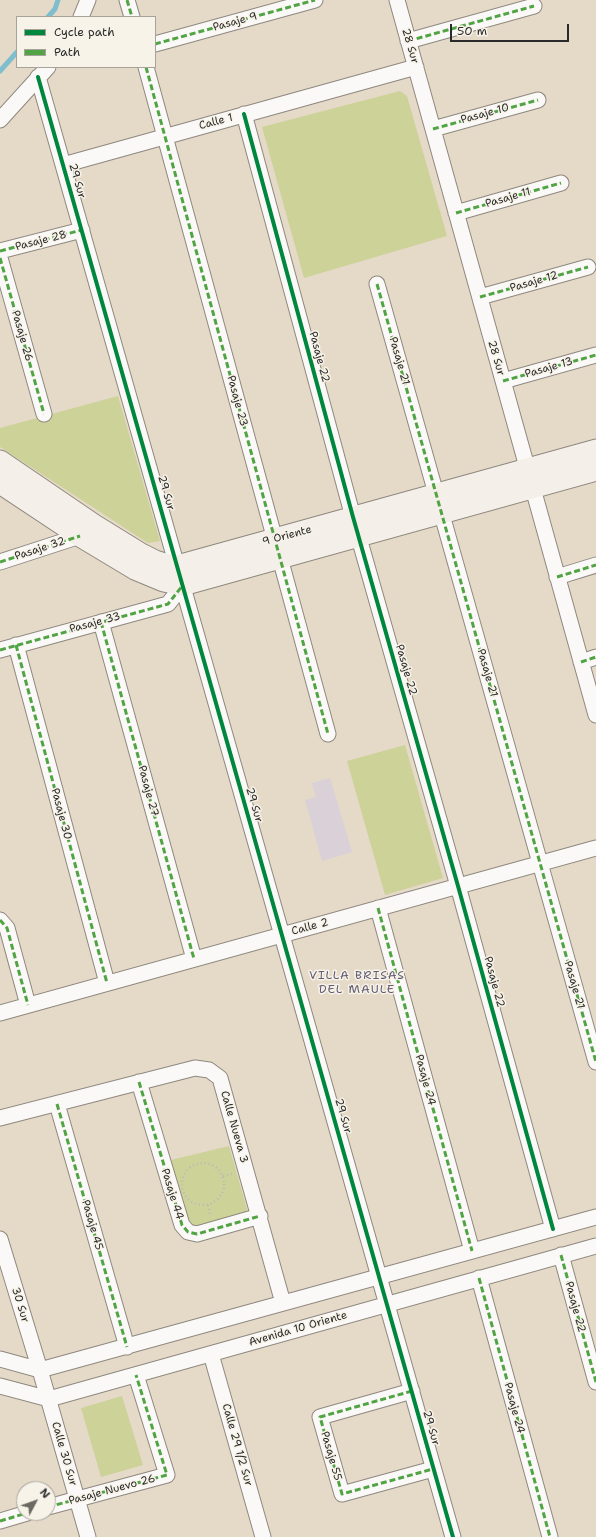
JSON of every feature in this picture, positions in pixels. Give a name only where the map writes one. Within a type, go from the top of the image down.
[{"type":"street","points":[[81,16],[88,0]]},
{"type":"street","points":[[127,0],[132,16]]},
{"type":"street","name":"Pasaje 9","points":[[156,44],[315,0]]},
{"type":"street","name":"28 Sur","points":[[397,0],[596,716]]},
{"type":"street","points":[[408,41],[534,6]]},
{"type":"street","name":"Calle 1","points":[[63,164],[416,67]]},
{"type":"street","name":"Pasaje 23","points":[[146,68],[328,734]]},
{"type":"street","points":[[0,120],[43,72]]},
{"type":"street","name":"29 Sur","points":[[43,72],[63,164],[453,1537]]},
{"type":"street","name":"Pasaje 10","points":[[432,129],[538,100]]},
{"type":"street","name":"Pasaje 22","points":[[244,114],[356,527],[458,886],[553,1229]]},
{"type":"street","name":"Pasaje 11","points":[[456,213],[560,183]]},
{"type":"street","name":"Pasaje 28","points":[[0,251],[82,230]]},
{"type":"street","name":"Pasaje 26","points":[[0,258],[44,414]]},
{"type":"street","name":"Pasaje 12","points":[[480,297],[588,267]]},
{"type":"street","name":"Pasaje 21","points":[[377,284],[596,1062]]},
{"type":"street","name":"Pasaje 13","points":[[503,381],[596,355]]},
{"type":"street","name":"9 Oriente","points":[[0,483],[80,536],[135,569],[164,581],[530,478],[596,450]]},
{"type":"street","name":"9 Oriente","points":[[0,462],[94,525],[141,554],[170,566],[180,576]]},
{"type":"street","name":"9 Oriente","points":[[530,478],[596,470]]},
{"type":"street","name":"Pasaje 32","points":[[0,562],[80,536]]},
{"type":"street","points":[[557,577],[596,566]]},
{"type":"street","name":"Pasaje 33","points":[[0,650],[168,604],[180,576]]},
{"type":"street","name":"Pasaje 27","points":[[101,622],[194,959]]},
{"type":"street","name":"Pasaje 30","points":[[16,645],[107,983]]},
{"type":"street","points":[[581,662],[596,657]]},
{"type":"street","name":"Calle 2","points":[[0,1013],[596,848]]},
{"type":"street","name":"Pasaje 24","points":[[378,908],[472,1251]]},
{"type":"street","points":[[0,920],[7,928],[28,1005]]},
{"type":"street","name":"Calle Nueva 3","points":[[0,1118],[195,1068],[209,1070],[220,1078],[284,1303]]},
{"type":"street","name":"Pasaje 44","points":[[139,1082],[182,1225],[188,1232],[197,1234],[260,1216]]},
{"type":"street","name":"Pasaje 45","points":[[57,1104],[127,1346]]},
{"type":"street","points":[[0,1359],[40,1370],[596,1217]]},
{"type":"street","name":"30 Sur","points":[[0,1239],[40,1370]]},
{"type":"street","name":"Avenida 10 Oriente","points":[[49,1399],[596,1246]]},
{"type":"street","name":"Pasaje 22","points":[[561,1255],[596,1382]]},
{"type":"street","name":"Pasaje 24","points":[[479,1278],[550,1537]]},
{"type":"street","name":"Calle 29 1/2 Sur","points":[[211,1354],[263,1537]]},
{"type":"street","name":"Calle 30 Sur","points":[[40,1370],[88,1537]]},
{"type":"street","name":"Pasaje Nuevo 26","points":[[56,1505],[167,1475],[136,1375]]},
{"type":"street","points":[[0,1386],[49,1399]]},
{"type":"street","name":"Pasaje 55","points":[[412,1391],[320,1417],[342,1494],[433,1469]]},
{"type":"street","points":[[0,1520],[16,1516]]},
{"type":"path","points":[[208,1163],[215,1166],[223,1176],[224,1190],[217,1201],[211,1204],[198,1205],[187,1198],[183,1192],[182,1186],[185,1173],[195,1164],[208,1163]]},
{"type":"green space","points":[[400,91],[407,96],[447,236],[304,278],[262,127]]},
{"type":"green space","points":[[118,396],[160,541],[148,543],[0,447],[0,428]]},
{"type":"green space","points":[[405,745],[443,878],[385,895],[347,761]]},
{"type":"green space","points":[[229,1146],[248,1213],[198,1227],[192,1225],[186,1220],[171,1160]]},
{"type":"green space","points":[[122,1396],[143,1465],[101,1477],[81,1408]]},
{"type":"building","points":[[330,778],[352,852],[322,861],[305,800],[316,797],[312,783]]},
{"type":"waterway","points":[[49,16],[55,9],[58,0]]},
{"type":"waterway","points":[[0,71],[16,53]]},
{"type":"marked path","points":[[127,0],[132,16]]},
{"type":"marked path","points":[[156,44],[315,0]]},
{"type":"marked path","points":[[408,41],[534,6]]},
{"type":"marked path","points":[[146,68],[328,734]]},
{"type":"marked path","points":[[433,129],[538,100]]},
{"type":"marked path","points":[[456,213],[561,183]]},
{"type":"marked path","points":[[0,251],[82,230]]},
{"type":"marked path","points":[[0,258],[44,414]]},
{"type":"marked path","points":[[480,297],[588,267]]},
{"type":"marked path","points":[[377,284],[596,1062]]},
{"type":"marked path","points":[[503,381],[596,355]]},
{"type":"marked path","points":[[0,562],[80,536]]},
{"type":"marked path","points":[[557,577],[596,565]]},
{"type":"marked path","points":[[0,650],[168,604],[183,585]]},
{"type":"marked path","points":[[101,622],[194,959]]},
{"type":"marked path","points":[[16,645],[107,983]]},
{"type":"marked path","points":[[581,662],[596,657]]},
{"type":"marked path","points":[[378,908],[472,1251]]},
{"type":"marked path","points":[[0,920],[7,928],[28,1005]]},
{"type":"marked path","points":[[139,1082],[182,1225],[188,1232],[197,1234],[260,1216]]},
{"type":"marked path","points":[[57,1104],[127,1347]]},
{"type":"marked path","points":[[561,1255],[596,1382]]},
{"type":"marked path","points":[[479,1278],[550,1537]]},
{"type":"marked path","points":[[56,1505],[167,1475],[136,1375]]},
{"type":"marked path","points":[[412,1391],[320,1417],[342,1494],[433,1469]]},
{"type":"marked path","points":[[0,1521],[16,1516]]},
{"type":"cycle path","points":[[38,77],[453,1537]]},
{"type":"cycle path","points":[[244,114],[353,517],[458,886],[553,1229]]},
{"type":"district","name":"VILLA BRISAS DEL MAULE","points":[[357,983]]}]
